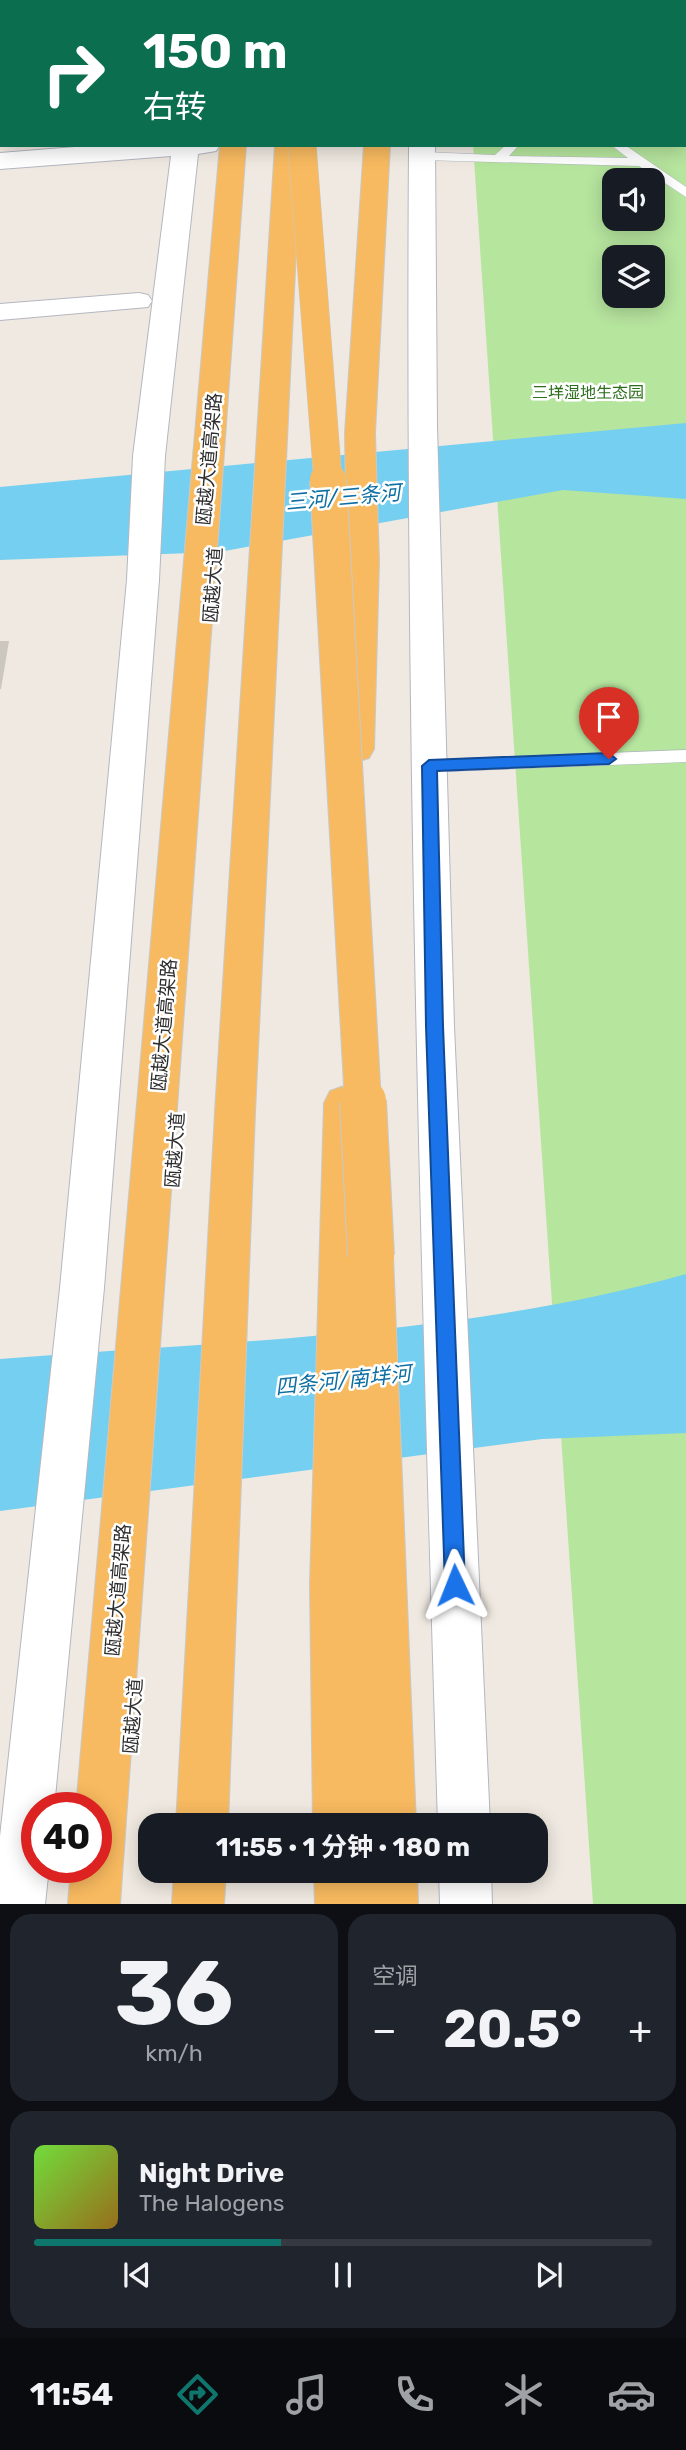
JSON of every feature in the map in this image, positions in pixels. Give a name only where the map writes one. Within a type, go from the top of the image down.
[{"type":"highway","name":"瓯越大道高架路","points":[[94,1904],[233,147]]},
{"type":"highway","name":"瓯越大道","points":[[120,1904],[167,1269],[213,575],[225,444],[235,215],[242,147]]},
{"type":"highway","points":[[203,1813],[236,1084],[288,147]]},
{"type":"highway","points":[[302,147],[310,209],[315,321],[330,492],[371,1256],[390,1813]]},
{"type":"highway","points":[[339,1813],[334,1584],[338,1271],[363,562],[360,433],[377,147]]},
{"type":"highway","points":[[198,1904],[199,1883]]},
{"type":"highway","points":[[340,1883],[341,1904]]},
{"type":"highway","points":[[391,1883],[392,1904]]},
{"type":"street","points":[[0,161],[180,147]]},
{"type":"street","points":[[19,1904],[82,1288],[143,580],[149,456],[193,147]]},
{"type":"street","points":[[422,151],[422,426],[429,766],[443,1258],[464,1813]]},
{"type":"street","points":[[0,312],[139,301]]},
{"type":"street","points":[[465,1883],[466,1904]]},
{"type":"lane","points":[[498,159],[511,147]]},
{"type":"lane","points":[[620,147],[686,193]]},
{"type":"lane","points":[[422,151],[498,159],[639,162]]},
{"type":"lane","points":[[429,766],[686,756]]},
{"type":"green space","name":"三垟湿地生态园","points":[[473,147],[686,147],[686,1904],[593,1904]]},
{"type":"water","name":"三河/三条河","points":[[686,423],[686,499],[563,490],[219,552],[0,560],[0,487]]},
{"type":"water","name":"四条河/南垟河","points":[[686,1274],[686,1433],[542,1439],[0,1511],[0,1359],[259,1341],[432,1323],[603,1295]]},
{"type":"building","points":[[0,641],[9,641],[1,689],[0,689]]},
{"type":"route","points":[[455,1585],[435,1026],[429,766],[609,759]]}]
